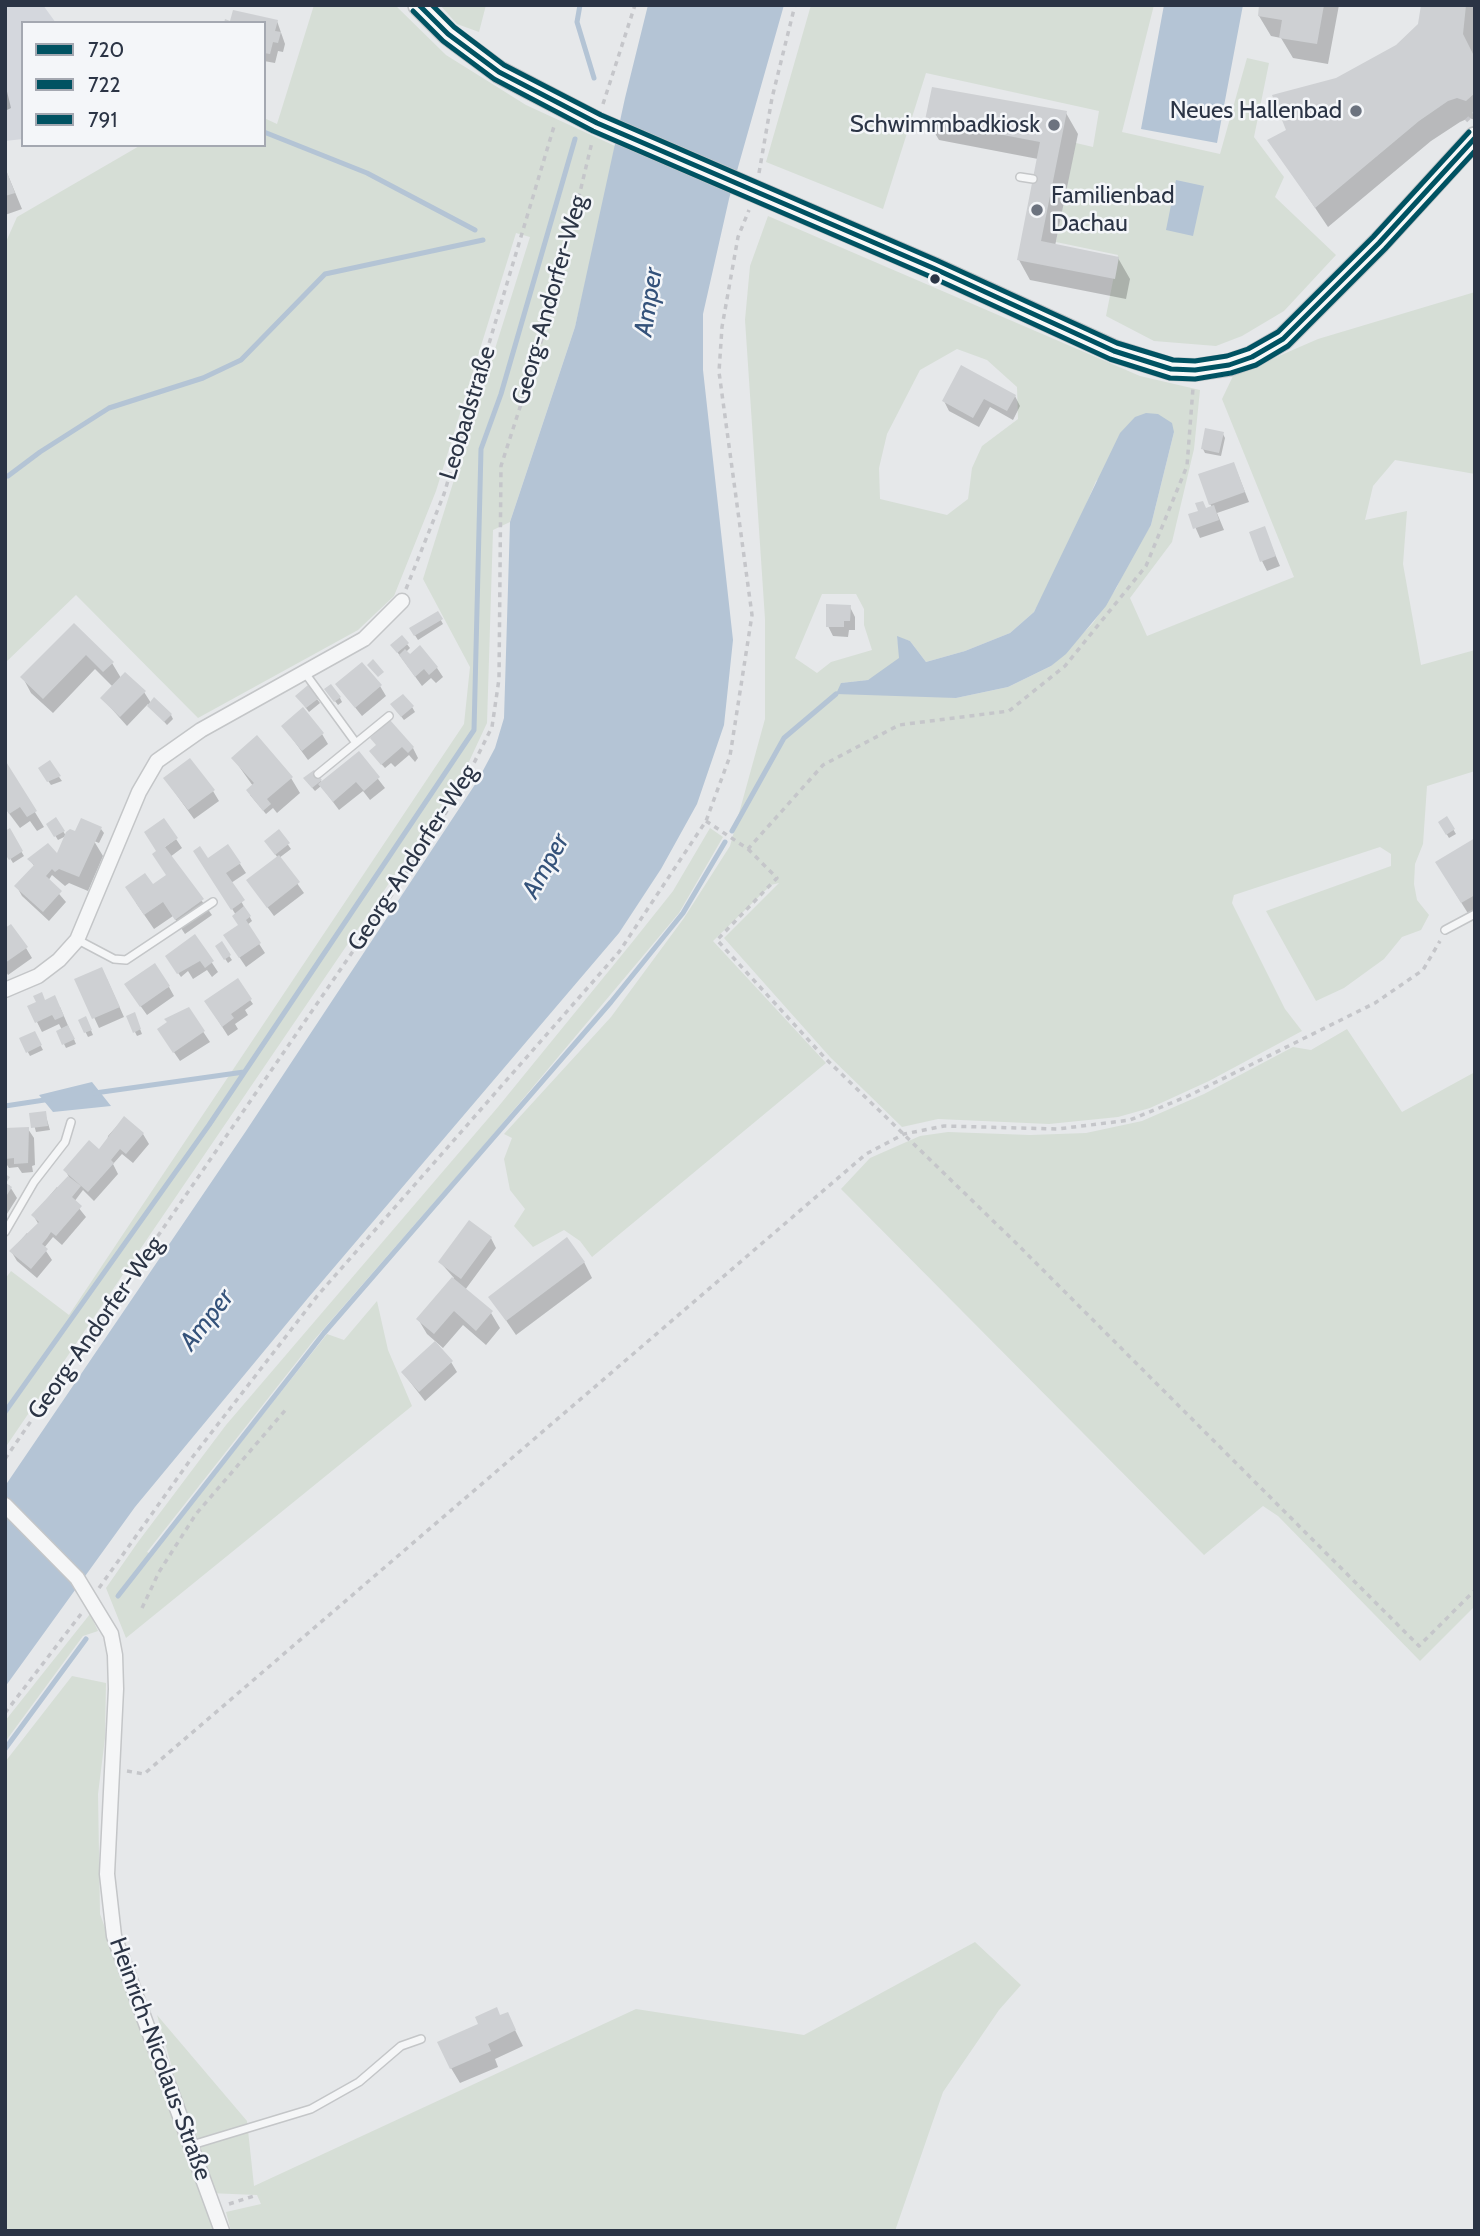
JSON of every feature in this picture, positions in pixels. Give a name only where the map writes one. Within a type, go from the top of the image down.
[{"type":"street","points":[[419,5],[448,34],[499,72],[600,125],[755,182],[1124,355],[1162,367],[1195,370],[1242,361],[1283,339],[1379,243],[1466,134]]},
{"type":"street","points":[[5,990],[38,976],[59,960],[77,940],[139,792],[157,761],[201,730],[364,639],[402,601]]},
{"type":"street","name":"Heinrich-Nicolaus-Straße","points":[[5,1505],[77,1578],[111,1634],[115,1655],[107,1874],[114,1936],[222,2231]]},
{"type":"lane","points":[[1020,177],[1032,179]]},
{"type":"lane","points":[[304,672],[356,743]]},
{"type":"lane","points":[[318,774],[389,716]]},
{"type":"lane","points":[[77,940],[114,959],[126,960],[212,902]]},
{"type":"lane","points":[[1445,930],[1475,914]]},
{"type":"lane","points":[[5,1231],[34,1182],[65,1142],[71,1122]]},
{"type":"lane","points":[[192,2145],[311,2109],[359,2082],[401,2046],[421,2039]]},
{"type":"path","name":"Georg-Andorfer-Weg","points":[[5,1459],[399,884],[460,791],[492,727],[499,679],[501,466],[554,305],[600,125],[635,5]]},
{"type":"path","points":[[760,161],[795,5]]},
{"type":"path","name":"Leobadstraße","points":[[402,601],[443,494],[561,105]]},
{"type":"path","points":[[1466,134],[1475,112]]},
{"type":"path","points":[[102,1585],[191,1459],[318,1295],[619,952],[706,821],[730,756],[752,615],[719,372],[722,327],[738,237],[755,182]]},
{"type":"path","points":[[748,849],[823,765],[898,725],[1009,711],[1065,666],[1146,566],[1186,466],[1195,370]]},
{"type":"path","points":[[706,821],[748,849],[777,878],[717,940],[825,1058],[1419,1646],[1475,1590]]},
{"type":"path","points":[[112,1768],[144,1774],[866,1154],[904,1134],[944,1126],[1058,1129],[1130,1120],[1188,1096],[1375,1003],[1423,970],[1445,930]]},
{"type":"path","points":[[142,1608],[159,1572],[196,1514],[288,1407]]},
{"type":"path","points":[[5,1713],[92,1601]]},
{"type":"path","points":[[214,2209],[257,2195]]},
{"type":"shaded area","points":[[5,5],[43,5],[55,21],[21,21],[21,139],[5,141]]},
{"type":"shaded area","points":[[314,5],[395,5],[446,55],[526,105],[615,146],[575,327],[510,522],[493,530],[487,723],[467,766],[5,1448],[5,1279],[11,1271],[69,1315],[464,724],[470,667],[423,579],[530,237],[516,233],[436,491],[394,596],[358,630],[198,718],[76,595],[5,663],[5,244],[17,217],[138,147],[266,147],[266,119],[277,124]]},
{"type":"shaded area","points":[[440,5],[486,5],[479,32],[457,24]]},
{"type":"shaded area","points":[[811,5],[1154,5],[1122,132],[1220,154],[1247,58],[1269,63],[1254,137],[1284,177],[1275,197],[1336,255],[1284,311],[1242,336],[1216,346],[1154,341],[1106,316],[1118,255],[1056,242],[1076,143],[1093,147],[1099,111],[926,73],[883,209],[766,162]]},
{"type":"shaded area","points":[[768,216],[1140,376],[1200,390],[1194,449],[1172,542],[1130,598],[1147,636],[1294,577],[1222,399],[1233,376],[1318,339],[1475,292],[1475,474],[1395,460],[1373,486],[1365,520],[1407,511],[1403,564],[1421,665],[1475,650],[1475,771],[1427,786],[1423,844],[1415,864],[1414,884],[1417,900],[1429,915],[1421,930],[1402,937],[1384,959],[1344,988],[1316,1001],[1266,911],[1391,866],[1391,854],[1380,847],[1234,895],[1232,903],[1285,1009],[1302,1031],[1209,1081],[1150,1108],[1118,1117],[1049,1124],[938,1119],[902,1127],[830,1057],[724,938],[779,883],[771,885],[713,941],[826,1063],[592,1257],[580,1241],[564,1230],[533,1247],[514,1226],[525,1209],[510,1190],[504,1159],[512,1138],[504,1134],[611,1017],[684,918],[730,846],[765,719],[765,619],[745,320],[750,266]],"holes":[[[957,349],[987,360],[1017,387],[1018,419],[982,446],[972,468],[968,499],[947,515],[880,499],[879,468],[887,434],[920,370]],[[1174,432],[1151,525],[1126,565],[1117,587],[1093,623],[1051,666],[1008,687],[956,698],[841,683],[868,680],[886,671],[900,658],[897,637],[910,641],[926,662],[965,651],[1010,633],[1034,612],[1068,547],[1096,481]],[[822,594],[856,594],[864,609],[864,625],[872,650],[831,662],[817,673],[795,658]]]},
{"type":"shaded area","points":[[710,828],[723,837],[679,913],[491,1137],[314,1340],[147,1552],[152,1554],[327,1334],[344,1340],[377,1301],[388,1350],[412,1406],[126,1638],[106,1588],[138,1542],[226,1425],[498,1107],[634,940],[673,891]]},
{"type":"shaded area","points":[[1347,1029],[1402,1112],[1475,1072],[1475,1606],[1420,1661],[1278,1516],[1263,1506],[1204,1555],[841,1189],[870,1158],[920,1136],[948,1132],[1030,1135],[1086,1133],[1142,1121],[1204,1094],[1293,1047],[1311,1050]]},
{"type":"shaded area","points":[[90,1614],[98,1631],[83,1636],[5,1742],[5,1721]]},
{"type":"shaded area","points":[[72,1676],[106,1683],[105,1738],[98,1794],[100,1914],[215,2231],[5,2231],[5,1762]]},
{"type":"shaded area","points":[[975,1942],[1021,1985],[999,2010],[943,2092],[895,2231],[231,2231],[226,2212],[261,2204],[257,2195],[208,2193],[157,2015],[247,2121],[254,2186],[636,2009],[804,2035]]},
{"type":"water","name":"Amper","points":[[648,5],[784,5],[729,199],[703,314],[703,370],[733,640],[724,725],[697,804],[661,869],[619,933],[308,1298],[135,1507],[5,1687],[5,1486],[246,1131],[478,780],[495,748],[504,718],[510,522],[575,327]]},
{"type":"water","points":[[1164,5],[1243,5],[1217,143],[1141,129]]},
{"type":"water","points":[[1176,180],[1204,186],[1193,236],[1166,230]]},
{"type":"water","points":[[1146,413],[1158,414],[1172,423],[1174,432],[1151,525],[1106,606],[1066,654],[1051,666],[1008,687],[956,698],[836,694],[841,683],[868,680],[899,658],[897,636],[910,641],[926,662],[965,651],[1010,633],[1034,612],[1120,433],[1135,417]]},
{"type":"water","points":[[92,1082],[111,1106],[53,1112],[39,1095]]},
{"type":"building","points":[[1259,5],[1324,5],[1317,44],[1279,38],[1282,20],[1258,16]]},
{"type":"building","name":"Neues Hallenbad","points":[[1421,5],[1466,5],[1463,34],[1475,58],[1475,93],[1466,101],[1457,98],[1448,101],[1419,121],[1315,208],[1267,140],[1286,130],[1272,95],[1336,78],[1396,45],[1418,24]]},
{"type":"building","points":[[233,10],[278,20],[275,31],[281,32],[278,43],[273,42],[270,54],[266,53],[266,21],[230,21]]},
{"type":"building","name":"Familienbad Dachau","points":[[932,87],[1067,111],[1041,241],[1119,257],[1115,279],[1017,260],[1040,142],[925,120]]},
{"type":"building","points":[[5,167],[15,193],[5,196]]},
{"type":"building","points":[[961,365],[1016,395],[1007,411],[984,399],[973,418],[942,401]]},
{"type":"building","points":[[1205,428],[1224,432],[1219,453],[1201,449]]},
{"type":"building","points":[[1234,462],[1245,492],[1209,505],[1198,474]]},
{"type":"building","points":[[1203,501],[1206,508],[1214,505],[1219,520],[1193,529],[1188,514],[1198,511],[1195,503]]},
{"type":"building","points":[[1265,526],[1276,556],[1260,562],[1249,532]]},
{"type":"building","points":[[826,604],[851,605],[850,621],[844,621],[844,627],[826,627]]},
{"type":"building","points":[[438,611],[443,619],[414,636],[409,628]]},
{"type":"building","points":[[74,623],[114,662],[103,672],[86,655],[43,699],[20,677]]},
{"type":"building","points":[[402,635],[409,643],[397,653],[390,645]]},
{"type":"building","points":[[420,645],[438,667],[429,675],[424,669],[415,677],[399,655],[405,649],[410,654]]},
{"type":"building","points":[[373,659],[384,672],[378,677],[367,665]]},
{"type":"building","points":[[362,662],[382,685],[355,708],[335,684]]},
{"type":"building","points":[[125,672],[146,691],[120,717],[100,698]]},
{"type":"building","points":[[331,684],[341,697],[334,702],[324,689]]},
{"type":"building","points":[[308,685],[319,698],[306,708],[295,696]]},
{"type":"building","points":[[403,694],[414,706],[401,717],[390,704]]},
{"type":"building","points":[[154,697],[172,714],[164,722],[147,706]]},
{"type":"building","points":[[303,707],[324,733],[302,751],[281,726]]},
{"type":"building","points":[[390,720],[414,747],[408,753],[402,747],[381,765],[369,751],[376,745],[370,738]]},
{"type":"building","points":[[257,735],[293,777],[267,799],[271,804],[263,811],[246,790],[254,783],[231,758]]},
{"type":"building","points":[[359,751],[380,777],[364,791],[356,782],[333,802],[318,784]]},
{"type":"building","points":[[190,758],[215,790],[188,810],[163,778]]},
{"type":"building","points":[[5,760],[37,811],[27,817],[20,807],[9,814],[5,807]]},
{"type":"building","points":[[50,760],[61,776],[47,782],[38,768]]},
{"type":"building","points":[[314,770],[322,780],[312,788],[303,778]]},
{"type":"building","points":[[1447,816],[1455,829],[1446,835],[1438,822]]},
{"type":"building","points":[[56,817],[65,831],[54,837],[46,824]]},
{"type":"building","points":[[81,818],[102,827],[79,877],[59,869],[55,872],[52,869],[46,876],[62,891],[43,912],[14,886],[34,865],[27,859],[48,843],[57,853],[66,832],[70,829],[75,831]]},
{"type":"building","points":[[164,818],[178,838],[165,847],[204,899],[175,920],[163,902],[144,915],[125,887],[145,873],[153,884],[166,875],[152,854],[156,851],[144,832]]},
{"type":"building","points":[[10,828],[23,851],[9,860],[5,854],[5,831]]},
{"type":"building","points":[[279,829],[290,843],[275,855],[264,841]]},
{"type":"building","points":[[1475,838],[1475,895],[1461,903],[1435,862]]},
{"type":"building","points":[[228,844],[241,863],[226,873],[245,900],[231,910],[193,851],[200,846],[208,858]]},
{"type":"building","points":[[279,855],[300,882],[267,908],[246,880]]},
{"type":"building","points":[[244,906],[251,916],[246,920],[261,943],[239,958],[223,935],[238,925],[232,916]]},
{"type":"building","points":[[11,924],[28,947],[5,963],[5,928]]},
{"type":"building","points":[[195,934],[214,961],[205,968],[200,961],[177,974],[165,956]]},
{"type":"building","points":[[222,941],[231,955],[224,960],[215,946]]},
{"type":"building","points":[[155,963],[170,986],[140,1007],[124,984]]},
{"type":"building","points":[[102,967],[120,1007],[92,1019],[74,979]]},
{"type":"building","points":[[238,978],[252,999],[231,1014],[234,1018],[222,1027],[204,1001]]},
{"type":"building","points":[[42,992],[45,1000],[55,995],[64,1016],[55,1020],[52,1015],[35,1023],[27,1006],[36,1002],[33,996]]},
{"type":"building","points":[[189,1007],[205,1031],[173,1053],[157,1029],[167,1022],[164,1019]]},
{"type":"building","points":[[135,1012],[141,1029],[133,1033],[126,1016]]},
{"type":"building","points":[[86,1016],[92,1030],[84,1033],[78,1020]]},
{"type":"building","points":[[68,1025],[75,1039],[62,1045],[56,1031]]},
{"type":"building","points":[[35,1031],[42,1045],[26,1053],[19,1038]]},
{"type":"building","points":[[46,1111],[48,1126],[31,1128],[29,1113]]},
{"type":"building","points":[[124,1116],[144,1133],[126,1154],[120,1149],[111,1160],[114,1163],[88,1192],[63,1170],[89,1140],[99,1149]]},
{"type":"building","points":[[29,1127],[28,1163],[14,1164],[14,1158],[5,1159],[5,1128]]},
{"type":"building","points":[[5,1174],[10,1177],[6,1183],[12,1187],[5,1198]]},
{"type":"building","points":[[68,1176],[81,1186],[72,1197],[82,1206],[56,1236],[51,1232],[42,1244],[48,1249],[31,1269],[9,1251],[39,1222],[31,1215]]},
{"type":"building","points":[[469,1220],[492,1237],[461,1279],[438,1262]]},
{"type":"building","points":[[567,1237],[585,1262],[506,1321],[488,1297]]},
{"type":"building","points":[[452,1277],[493,1311],[476,1331],[454,1311],[434,1334],[416,1319]]},
{"type":"building","points":[[435,1341],[453,1361],[419,1392],[401,1372]]},
{"type":"building","points":[[497,2007],[500,2015],[508,2012],[516,2030],[488,2044],[491,2051],[450,2069],[437,2042],[478,2024],[475,2017]]},
{"type":"waterway","points":[[580,5],[577,22],[594,78]]},
{"type":"waterway","points":[[266,133],[367,173],[475,230]]},
{"type":"waterway","points":[[5,1412],[209,1125],[474,730],[481,449],[501,394],[575,139]]},
{"type":"waterway","points":[[8,476],[109,408],[203,378],[241,360],[325,274],[483,240]]},
{"type":"waterway","points":[[732,831],[784,738],[836,694]]},
{"type":"waterway","points":[[118,1596],[324,1333],[611,1002],[683,913],[725,842]]},
{"type":"waterway","points":[[95,1093],[244,1072]]},
{"type":"waterway","points":[[5,1106],[51,1099]]},
{"type":"waterway","points":[[5,1749],[86,1639]]},
{"type":"transit line","name":"720","points":[[419,5],[448,34],[499,72],[597,123],[933,268],[1114,351],[1171,369],[1195,370],[1229,365],[1252,357],[1283,339],[1379,243],[1475,138]]},
{"type":"transit line","name":"791","points":[[432,5],[454,27],[504,65],[601,115],[936,260],[1117,343],[1173,360],[1195,361],[1227,356],[1248,349],[1278,332],[1373,237],[1469,132]]},
{"type":"transit line","name":"722","points":[[413,11],[443,41],[494,79],[593,131],[929,276],[1110,359],[1170,378],[1195,379],[1231,373],[1256,365],[1288,346],[1385,249],[1475,151]]},
{"type":"place","name":"Neues Hallenbad","points":[[1356,111]]},
{"type":"place","name":"Schwimmbadkiosk","points":[[1054,125]]},
{"type":"place","name":"Familienbad Dachau","points":[[1037,210]]}]
